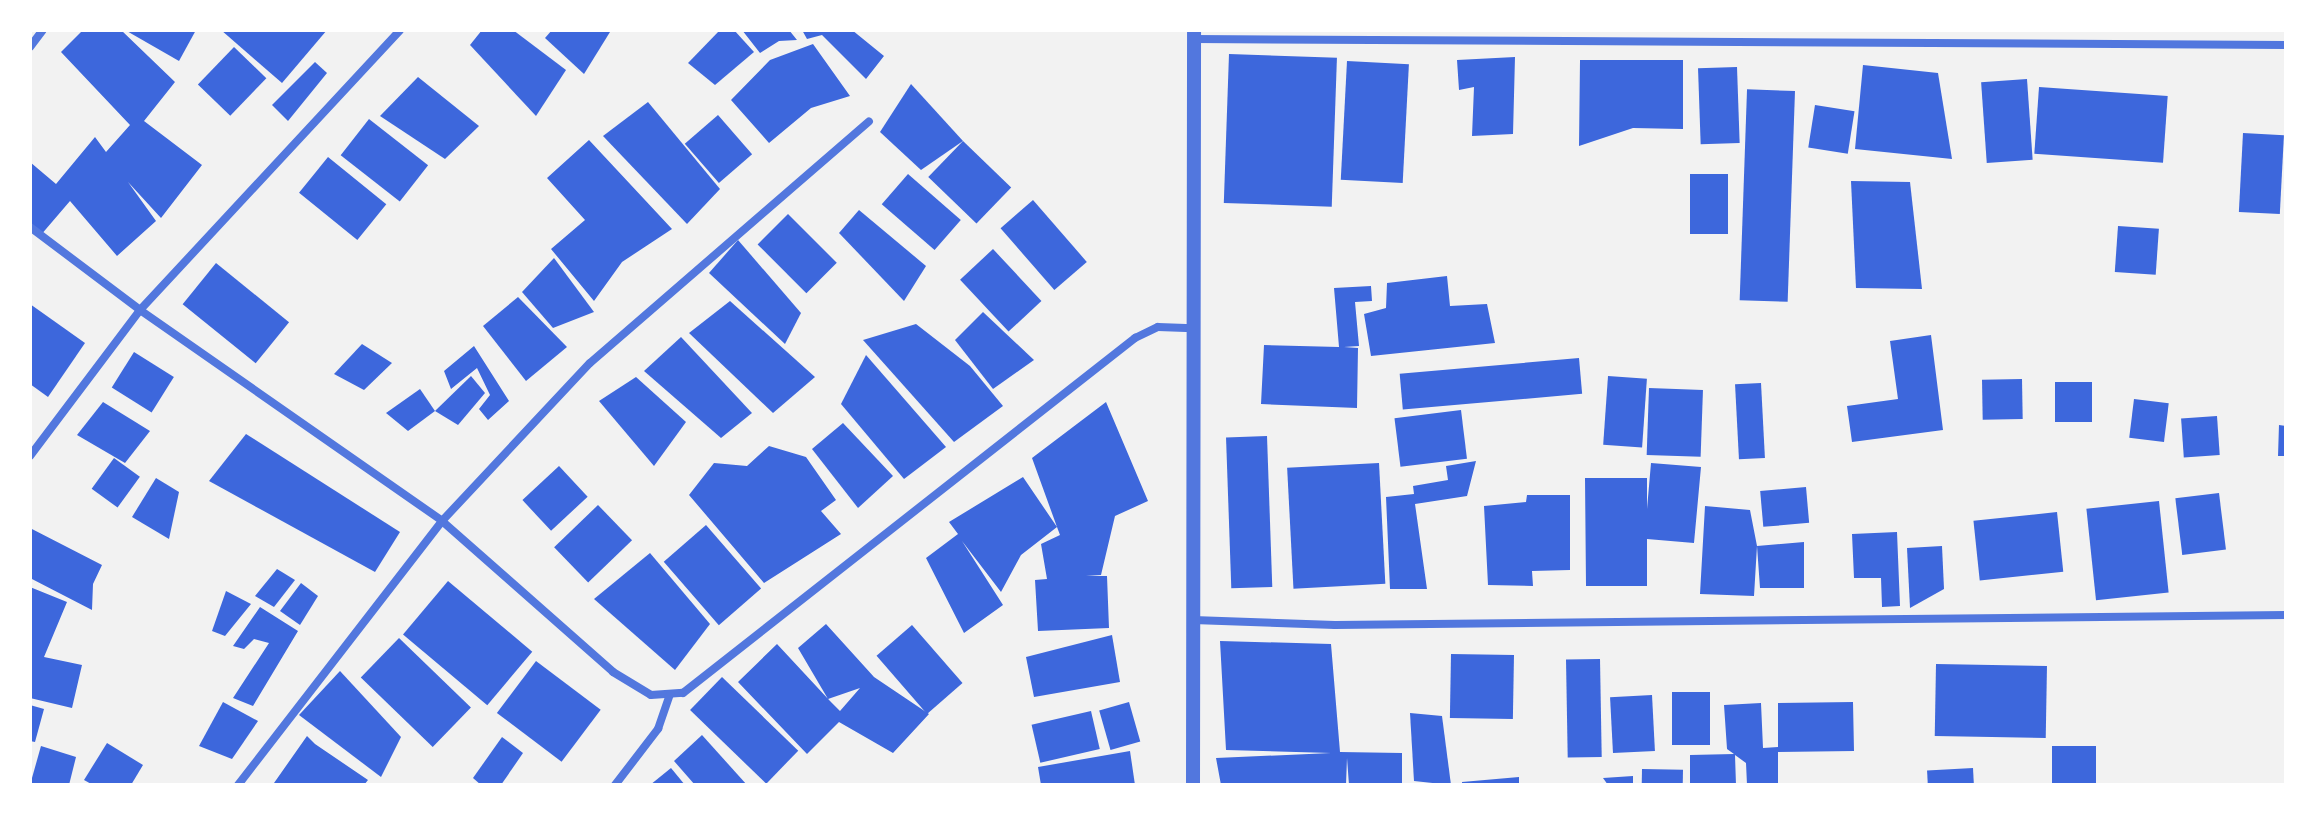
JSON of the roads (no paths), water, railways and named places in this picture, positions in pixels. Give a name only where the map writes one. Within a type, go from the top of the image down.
[{"type":"street","points":[[30,47],[43,30]]},
{"type":"street","points":[[30,456],[140,310],[400,30]]},
{"type":"street","points":[[1193,785],[1194,34],[2286,45]]},
{"type":"street","points":[[238,785],[442,521],[590,363],[869,121]]},
{"type":"street","points":[[30,227],[140,310],[442,521],[613,672],[651,695],[683,693],[1135,338],[1158,327],[1193,328]]},
{"type":"street","points":[[1193,620],[1335,625],[2286,615]]},
{"type":"street","points":[[615,785],[658,729],[670,694]]}]
